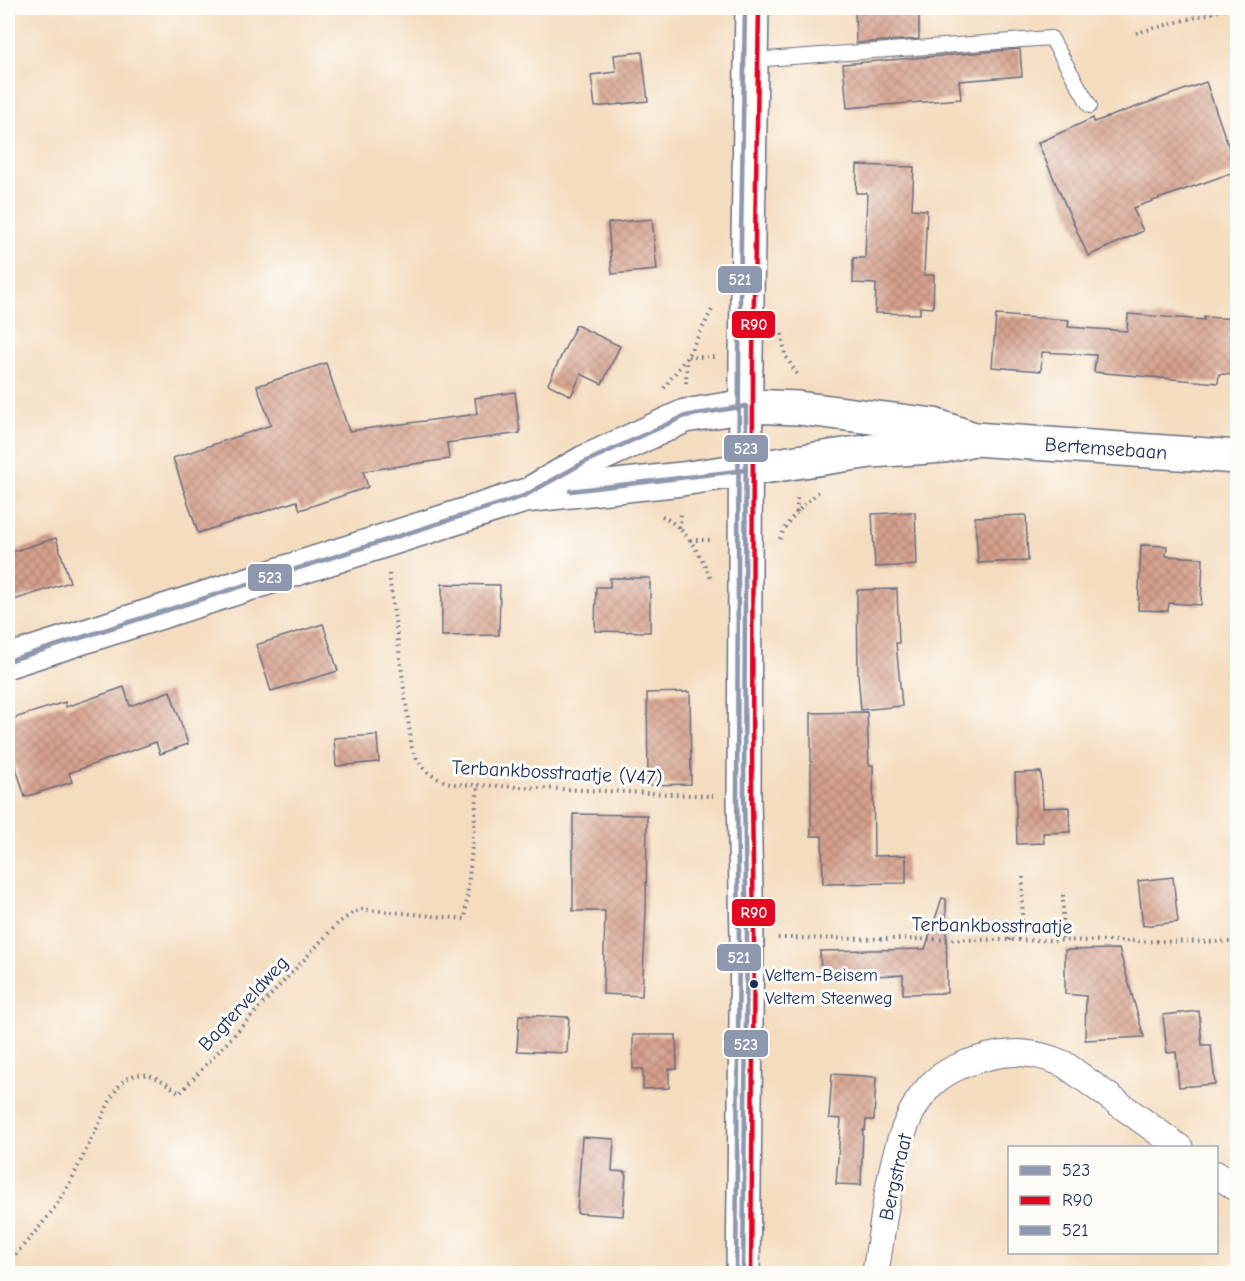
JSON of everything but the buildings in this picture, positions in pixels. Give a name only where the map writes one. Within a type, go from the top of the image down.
[{"type":"street","points":[[743,1274],[747,937],[744,797],[746,406],[752,8]]},
{"type":"street","name":"Bertemsebaan","points":[[524,496],[585,462],[685,416],[746,406],[798,408],[934,425],[974,439],[1238,457]]},
{"type":"street","name":"Bertemsebaan","points":[[524,496],[746,470],[871,451],[944,446],[974,439]]},
{"type":"street","points":[[8,661],[524,496]]},
{"type":"street","name":"Bergstraat","points":[[875,1274],[894,1162],[909,1119],[918,1101],[933,1083],[953,1070],[976,1060],[999,1054],[1022,1052],[1044,1055],[1064,1064],[1177,1146]]},
{"type":"street","points":[[1218,1175],[1238,1189]]},
{"type":"lane","points":[[750,60],[1052,38],[1090,106]]},
{"type":"path","points":[[1136,33],[1230,8]]},
{"type":"path","name":"Terbankbosstraatje (V47)","points":[[383,541],[412,749],[421,767],[436,779],[454,784],[744,797]]},
{"type":"path","name":"Bagterveldweg","points":[[8,1264],[62,1196],[108,1106],[124,1081],[136,1075],[149,1075],[180,1093],[339,922],[360,909],[465,919],[478,785]]},
{"type":"path","points":[[1008,940],[1022,924],[1023,875]]},
{"type":"path","points":[[1063,895],[1063,940]]},
{"type":"path","name":"Terbankbosstraatje","points":[[747,937],[1238,942]]},
{"type":"transit line","name":"521","points":[[736,1274],[739,937],[737,797],[739,356],[745,8]]},
{"type":"transit line","name":"R90","points":[[751,1274],[754,937],[753,356],[759,8]]},
{"type":"transit line","name":"523","points":[[8,661],[524,496],[585,462],[685,416],[746,406],[744,797],[747,937],[743,1274]]},
{"type":"transit line","name":"523","points":[[570,491],[746,470]]},
{"type":"place","name":"Veltem-Beisem Veltem Steenweg","points":[[754,984]]}]
